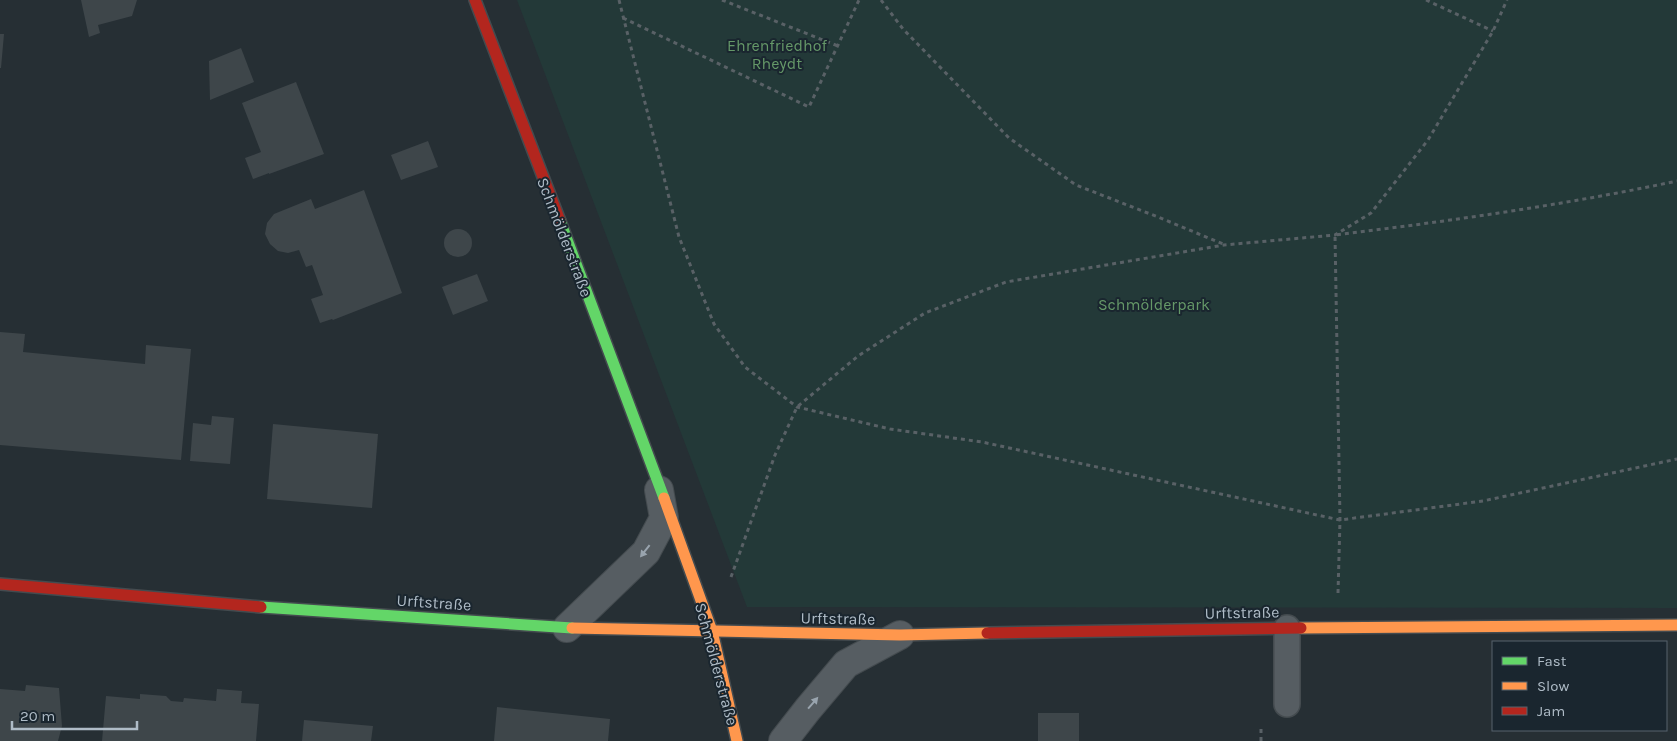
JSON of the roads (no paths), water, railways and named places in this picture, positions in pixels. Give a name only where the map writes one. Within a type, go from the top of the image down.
[{"type":"street","name":"Schmölderstraße","points":[[474,0],[656,474],[712,632],[737,741]]},
{"type":"street","name":"Schmölderstraße","points":[[568,628],[646,552],[664,518],[656,474]]},
{"type":"street","name":"Urftstraße","points":[[0,584],[264,607],[568,628],[712,632],[900,635],[1287,628],[1677,626]]},
{"type":"street","points":[[783,741],[846,664],[900,635]]},
{"type":"lane","points":[[1287,628],[1287,704]]},
{"type":"park label","name":"Ehrenfriedhof Rheydt","points":[[777,54]]},
{"type":"park label","name":"Schmölderpark","points":[[1154,304]]}]
